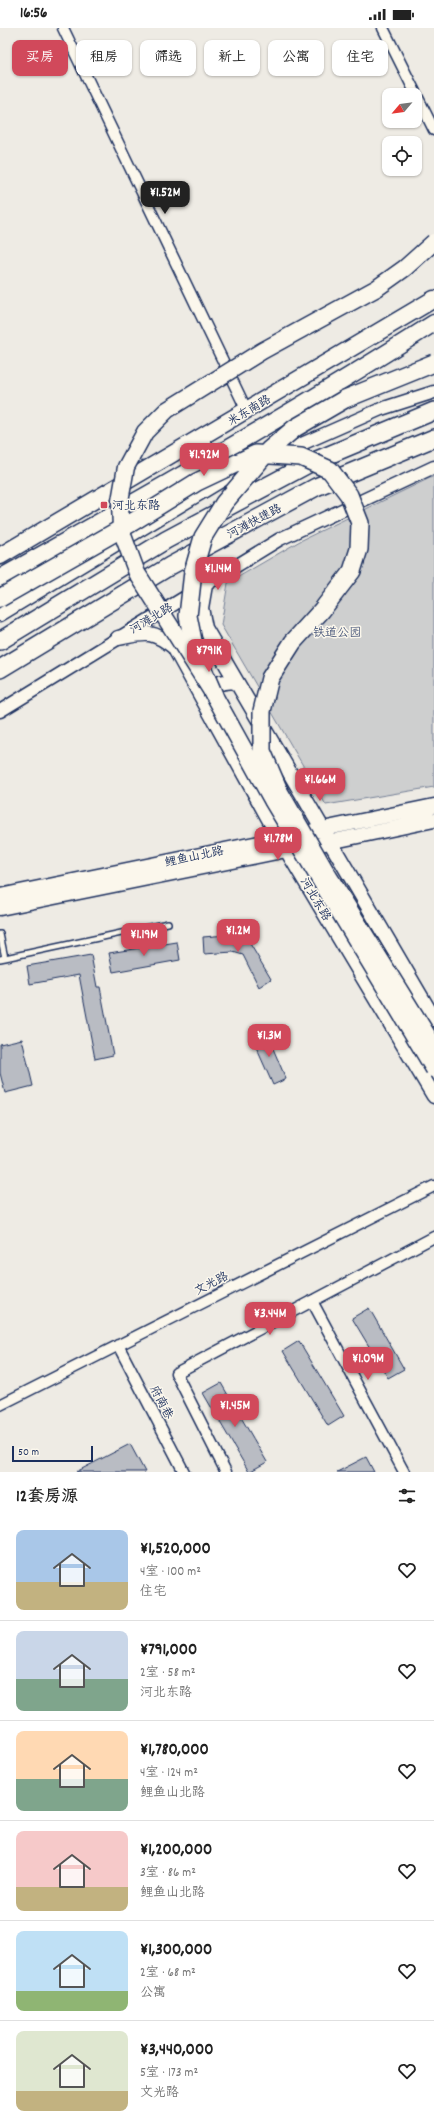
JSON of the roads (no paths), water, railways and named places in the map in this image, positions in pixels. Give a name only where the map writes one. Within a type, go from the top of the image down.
[{"type":"highway","points":[[209,697],[195,651],[188,616],[193,572],[203,537],[224,503],[269,450],[296,428],[345,399],[434,363]]},
{"type":"highway","name":"河滩快速路","points":[[0,641],[166,540],[305,466],[434,412]]},
{"type":"highway","name":"河滩快速路","points":[[0,668],[170,566],[316,488],[434,438]]},
{"type":"highway","points":[[0,598],[131,523],[197,482],[256,454],[301,457],[330,470],[349,495],[360,523],[359,549],[352,571],[322,610],[293,642],[270,678],[262,711],[262,751],[280,793],[328,876],[434,1047]]},
{"type":"main road","points":[[434,242],[405,268],[377,288],[262,351],[167,410],[145,432],[126,467],[120,501],[121,530],[137,573],[209,697],[434,1069]]},
{"type":"main road","name":"米东南路","points":[[0,556],[248,411],[434,299]]},
{"type":"main road","name":"米东南路","points":[[0,578],[213,456],[366,366],[434,323]]},
{"type":"main road","points":[[205,585],[201,608],[205,628],[328,842],[434,1019]]},
{"type":"main road","name":"河北东路","points":[[118,638],[144,634],[160,636],[174,647],[209,697],[284,844],[434,1096]]},
{"type":"main road","points":[[209,697],[213,686],[222,682],[235,681]]},
{"type":"main road","name":"鲤鱼山北路","points":[[0,908],[284,844],[321,829],[434,806]]},
{"type":"main road","name":"鲤鱼山北路","points":[[0,896],[284,844],[328,842],[434,820]]},
{"type":"street","points":[[63,28],[248,411]]},
{"type":"street","points":[[383,28],[434,130]]},
{"type":"street","points":[[0,615],[226,478],[382,409],[434,392]]},
{"type":"street","points":[[202,438],[226,478]]},
{"type":"street","name":"河滩北路","points":[[0,711],[280,539],[434,467]]},
{"type":"street","name":"文光路","points":[[0,1405],[434,1186]]},
{"type":"street","points":[[226,1472],[176,1373],[434,1237]]},
{"type":"street","points":[[312,1302],[404,1472]]},
{"type":"street","name":"府南巷","points":[[118,1345],[184,1472]]},
{"type":"lane","points":[[0,934],[3,958],[168,923]]},
{"type":"place","name":"河北东路","points":[[104,505]]},
{"type":"park label","name":"铁道公园","points":[[337,632]]}]
